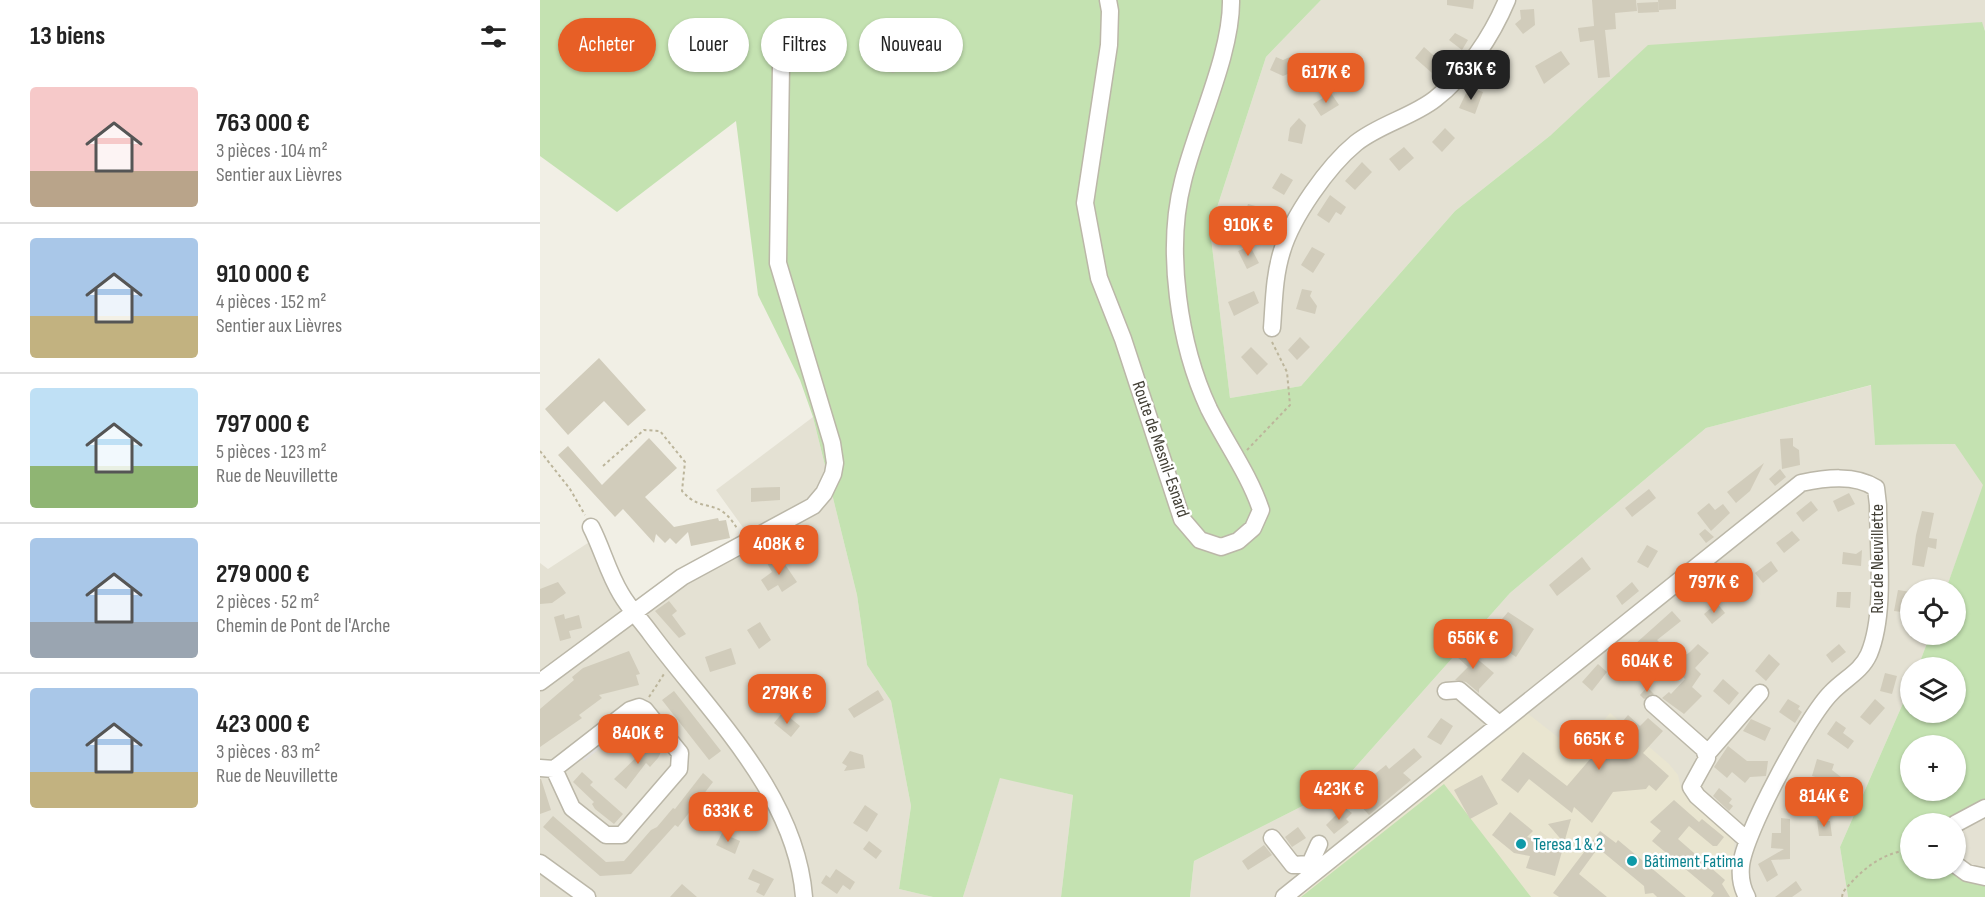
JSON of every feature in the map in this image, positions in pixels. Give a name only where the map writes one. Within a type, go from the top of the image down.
[{"type":"street","name":"Route de Mesnil-Esnard","points":[[1108,0],[1109,45],[1085,203],[1099,278],[1123,339],[1182,519],[1200,540],[1221,547],[1238,541],[1254,528],[1261,510],[1253,486],[1208,406],[1194,365],[1180,314],[1175,253],[1182,182],[1219,64],[1231,14],[1231,0]]},
{"type":"street","points":[[1272,328],[1275,286],[1282,250],[1299,216],[1334,164],[1372,132],[1435,99],[1481,47],[1500,18],[1507,0]]},
{"type":"street","points":[[540,682],[682,577],[744,541],[813,506],[824,493],[833,474],[835,463],[832,442],[778,263],[781,72]]},
{"type":"street","name":"Rue de Neuvillette","points":[[1284,897],[1313,868],[1499,724],[1802,483],[1822,479],[1864,480],[1876,488],[1878,504],[1878,620],[1869,654],[1861,667],[1830,693],[1784,765],[1748,841],[1741,866],[1747,897]]},
{"type":"street","points":[[596,531],[621,594],[756,771],[779,808],[793,838],[802,870],[804,897]]},
{"type":"street","points":[[1446,691],[1459,690],[1499,724]]},
{"type":"street","points":[[1706,755],[1760,693]]},
{"type":"street","points":[[1653,704],[1704,749],[1707,758],[1691,787],[1697,796],[1748,841]]},
{"type":"street","points":[[639,707],[645,710],[680,753],[682,761],[679,769],[622,835],[606,835],[572,808],[547,769],[603,734],[630,710],[639,707]]},
{"type":"street","points":[[1966,818],[1985,808]]},
{"type":"street","points":[[1272,838],[1293,865],[1313,868],[1319,844]]},
{"type":"street","points":[[540,863],[586,897]]},
{"type":"street","points":[[1966,872],[1985,877]]},
{"type":"path","points":[[1237,460],[1290,405],[1287,372],[1267,333],[1272,328]]},
{"type":"path","points":[[603,466],[644,430],[660,431],[685,462],[682,491],[693,503],[717,506],[729,515],[744,541]]},
{"type":"path","points":[[540,451],[570,489],[596,531]]},
{"type":"path","points":[[645,710],[648,700],[673,663]]},
{"type":"path","points":[[1842,897],[1862,869],[1900,851]]},
{"type":"shaded area","points":[[1321,0],[1985,0],[1985,30],[1981,22],[1551,135],[1455,211],[1301,386],[1230,398],[1210,229],[1266,57]]},
{"type":"shaded area","points":[[1872,385],[1875,445],[1956,444],[1984,485],[1950,579],[1900,579],[1900,645],[1926,645],[1922,657],[1900,657],[1900,710],[1840,847],[1848,897],[1190,897],[1194,861],[1336,789],[1510,593],[1706,428]]},
{"type":"shaded area","points":[[813,417],[857,595],[867,665],[891,701],[911,806],[899,889],[933,897],[540,897],[540,563],[548,569],[594,539],[634,605],[747,533],[716,490]]},
{"type":"shaded area","points":[[1527,713],[1577,752],[1610,713],[1669,764],[1678,775],[1681,788],[1735,834],[1733,862],[1740,897],[1292,897]]},
{"type":"shaded area","points":[[631,714],[635,721],[584,761],[580,755]]},
{"type":"shaded area","points":[[1000,777],[1073,795],[1061,897],[963,897]]},
{"type":"shaded area","points":[[1985,799],[1985,876],[1966,871],[1966,813],[1959,813]]},
{"type":"green space","points":[[540,0],[1321,0],[1266,57],[1210,229],[1230,398],[1301,386],[1455,211],[1551,135],[1648,45],[1982,22],[1985,31],[1985,799],[1958,813],[1900,813],[1900,879],[1966,879],[1966,872],[1985,876],[1985,897],[1848,897],[1840,847],[1900,710],[1900,723],[1966,723],[1966,657],[1922,657],[1926,645],[1966,645],[1966,579],[1950,579],[1983,485],[1955,444],[1875,445],[1871,385],[1706,428],[1510,593],[1336,789],[1194,861],[1190,897],[1061,897],[1073,795],[1000,778],[963,897],[933,897],[899,889],[911,806],[891,701],[867,665],[857,595],[813,417],[800,380],[758,295],[736,121],[617,212],[540,156]]},
{"type":"green space","points":[[1444,784],[1531,897],[1301,897]]},
{"type":"building","points":[[1447,0],[1474,0],[1473,9],[1447,5]]},
{"type":"building","points":[[1592,0],[1636,0],[1637,11],[1615,13],[1616,29],[1605,30],[1610,77],[1598,78],[1594,40],[1580,42],[1578,28],[1594,26]]},
{"type":"building","points":[[1658,0],[1676,0],[1676,9],[1659,10]]},
{"type":"building","points":[[1658,2],[1659,12],[1638,13],[1637,3]]},
{"type":"building","points":[[1534,9],[1535,25],[1523,34],[1515,24],[1521,19],[1520,10]]},
{"type":"building","points":[[1455,33],[1468,40],[1462,50],[1449,40]]},
{"type":"building","points":[[1424,47],[1441,62],[1432,73],[1415,58]]},
{"type":"building","points":[[1561,51],[1570,64],[1544,84],[1535,66]]},
{"type":"building","points":[[1276,57],[1283,60],[1290,57],[1295,71],[1283,76],[1270,70]]},
{"type":"building","points":[[1469,87],[1483,92],[1475,114],[1459,108]]},
{"type":"building","points":[[1331,93],[1339,105],[1321,116],[1313,104]]},
{"type":"building","points":[[1299,118],[1306,125],[1302,144],[1288,141],[1290,128]]},
{"type":"building","points":[[1445,128],[1455,138],[1442,152],[1432,142]]},
{"type":"building","points":[[1404,147],[1414,158],[1399,171],[1389,159]]},
{"type":"building","points":[[1362,162],[1372,172],[1355,190],[1345,181]]},
{"type":"building","points":[[1281,173],[1293,180],[1284,195],[1272,188]]},
{"type":"building","points":[[1330,195],[1346,207],[1341,215],[1336,212],[1329,223],[1317,215]]},
{"type":"building","points":[[1248,204],[1263,208],[1260,217],[1263,218],[1258,235],[1247,231],[1250,221],[1243,219]]},
{"type":"building","points":[[1250,246],[1259,263],[1247,269],[1238,251]]},
{"type":"building","points":[[1312,247],[1325,254],[1313,273],[1301,265]]},
{"type":"building","points":[[1302,289],[1312,291],[1310,296],[1317,306],[1315,314],[1296,309]]},
{"type":"building","points":[[1254,291],[1259,303],[1234,316],[1228,302]]},
{"type":"building","points":[[1300,337],[1310,347],[1297,360],[1288,350]]},
{"type":"building","points":[[1251,347],[1268,364],[1257,375],[1241,357]]},
{"type":"building","points":[[599,358],[646,410],[628,426],[604,401],[568,435],[545,409]]},
{"type":"building","points":[[649,438],[677,468],[645,497],[674,527],[718,518],[719,521],[726,520],[730,538],[691,546],[688,532],[676,544],[670,538],[665,543],[656,534],[654,543],[623,509],[615,517],[558,455],[568,446],[602,485]]},
{"type":"building","points":[[1793,438],[1793,446],[1799,450],[1800,465],[1782,469],[1780,439]]},
{"type":"building","points":[[1764,463],[1750,491],[1736,503],[1727,492]]},
{"type":"building","points":[[1780,469],[1786,477],[1775,486],[1769,479]]},
{"type":"building","points":[[780,487],[780,500],[751,502],[751,488]]},
{"type":"building","points":[[1649,489],[1656,498],[1632,517],[1625,508]]},
{"type":"building","points":[[1849,493],[1855,504],[1838,512],[1833,501]]},
{"type":"building","points":[[1811,501],[1818,510],[1803,522],[1796,513]]},
{"type":"building","points":[[1709,503],[1715,510],[1723,504],[1730,513],[1711,531],[1697,513]]},
{"type":"building","points":[[1922,511],[1934,513],[1929,538],[1937,539],[1936,549],[1928,547],[1924,567],[1912,565]]},
{"type":"building","points":[[1705,529],[1714,537],[1706,543],[1699,534]]},
{"type":"building","points":[[1792,531],[1800,540],[1784,553],[1776,543]]},
{"type":"building","points":[[1647,545],[1658,551],[1648,568],[1637,562]]},
{"type":"building","points":[[1862,550],[1861,566],[1842,564],[1843,552],[1856,554]]},
{"type":"building","points":[[1582,557],[1591,569],[1557,596],[1549,585]]},
{"type":"building","points":[[774,558],[777,563],[782,560],[797,582],[782,592],[778,585],[768,591],[761,580],[772,572],[767,563]]},
{"type":"building","points":[[1771,561],[1778,571],[1763,583],[1755,573]]},
{"type":"building","points":[[1738,575],[1746,585],[1731,598],[1722,588]]},
{"type":"building","points":[[558,582],[566,593],[552,603],[540,604],[540,589]]},
{"type":"building","points":[[1632,582],[1639,591],[1622,605],[1616,596]]},
{"type":"building","points":[[1898,590],[1900,590],[1900,612],[1894,611]]},
{"type":"building","points":[[1837,592],[1851,592],[1850,608],[1836,607]]},
{"type":"building","points":[[669,601],[677,611],[672,615],[686,634],[679,638],[655,611]]},
{"type":"building","points":[[1717,603],[1725,613],[1712,624],[1704,614]]},
{"type":"building","points":[[1672,611],[1681,621],[1657,640],[1659,642],[1642,656],[1634,645]]},
{"type":"building","points":[[1508,612],[1534,629],[1516,657],[1498,645],[1509,629],[1507,628],[1509,625],[1502,619]]},
{"type":"building","points":[[564,614],[565,619],[579,615],[582,628],[569,631],[571,638],[560,641],[554,617]]},
{"type":"building","points":[[760,622],[771,640],[759,649],[747,630]]},
{"type":"building","points":[[1698,644],[1709,653],[1695,668],[1701,674],[1692,687],[1702,696],[1684,714],[1662,698],[1669,692],[1671,694],[1685,679],[1671,666],[1682,654],[1684,656]]},
{"type":"building","points":[[1839,644],[1846,652],[1832,663],[1826,655]]},
{"type":"building","points":[[1462,646],[1494,673],[1479,689],[1479,693],[1466,682],[1455,680],[1468,667],[1454,654]]},
{"type":"building","points":[[731,648],[736,664],[710,672],[705,657]]},
{"type":"building","points":[[629,651],[640,674],[636,675],[639,685],[599,695],[602,698],[579,715],[582,718],[540,747],[540,709],[574,680],[572,677],[583,668]]},
{"type":"building","points":[[1769,654],[1780,664],[1766,681],[1755,671]]},
{"type":"building","points":[[1598,664],[1607,672],[1592,691],[1582,682]]},
{"type":"building","points":[[1885,673],[1897,676],[1892,694],[1880,691]]},
{"type":"building","points":[[1723,679],[1739,693],[1729,705],[1713,691]]},
{"type":"building","points":[[1647,687],[1654,694],[1644,699],[1640,695]]},
{"type":"building","points":[[878,690],[884,700],[854,718],[848,709]]},
{"type":"building","points":[[674,691],[721,751],[709,760],[662,700]]},
{"type":"building","points":[[1788,699],[1800,706],[1798,709],[1802,712],[1795,723],[1779,712]]},
{"type":"building","points":[[1875,699],[1885,708],[1870,725],[1860,717]]},
{"type":"building","points":[[783,712],[800,726],[791,737],[774,723]]},
{"type":"building","points":[[1628,715],[1640,726],[1648,718],[1663,731],[1643,753],[1669,776],[1656,791],[1649,785],[1646,789],[1613,792],[1592,823],[1574,807],[1572,813],[1529,779],[1518,793],[1501,780],[1523,752],[1567,786]]},
{"type":"building","points":[[1441,718],[1453,726],[1441,745],[1427,737]]},
{"type":"building","points":[[1751,719],[1771,728],[1765,741],[1743,731]]},
{"type":"building","points":[[1836,721],[1846,728],[1843,733],[1854,741],[1848,749],[1827,734]]},
{"type":"building","points":[[1578,724],[1588,732],[1574,750],[1563,742]]},
{"type":"building","points":[[651,743],[661,752],[658,758],[650,767],[646,763],[626,789],[614,779]]},
{"type":"building","points":[[1728,746],[1747,761],[1768,761],[1766,776],[1750,777],[1745,783],[1732,772],[1727,778],[1714,767]]},
{"type":"building","points":[[1414,748],[1422,757],[1403,773],[1411,780],[1369,815],[1357,802],[1378,786],[1371,777],[1386,765],[1389,769]]},
{"type":"building","points":[[850,751],[863,755],[865,768],[844,771],[847,766],[842,763]]},
{"type":"building","points":[[1817,759],[1834,764],[1832,770],[1859,791],[1850,803],[1833,790],[1838,784],[1812,776]]},
{"type":"building","points":[[582,772],[593,782],[590,785],[623,814],[614,824],[595,809],[592,804],[594,802],[573,782]]},
{"type":"building","points":[[703,773],[713,782],[678,827],[675,825],[631,874],[600,876],[543,827],[553,816],[606,862],[624,861],[651,830],[657,827],[673,808],[675,809]]},
{"type":"building","points":[[1482,775],[1498,804],[1470,819],[1454,790]]},
{"type":"building","points":[[540,779],[551,810],[540,814]]},
{"type":"building","points":[[1719,788],[1732,799],[1729,803],[1733,806],[1729,811],[1713,796]]},
{"type":"building","points":[[1674,800],[1699,822],[1702,819],[1724,837],[1717,846],[1713,846],[1689,826],[1678,839],[1725,880],[1722,884],[1730,897],[1711,897],[1714,893],[1652,841],[1661,831],[1650,822]]},
{"type":"building","points":[[865,805],[878,814],[867,832],[853,823]]},
{"type":"building","points":[[1344,807],[1352,813],[1346,819],[1349,822],[1334,834],[1326,825]]},
{"type":"building","name":"Teresa 1 & 2","points":[[1510,812],[1533,831],[1527,837],[1563,848],[1555,876],[1526,868],[1530,856],[1514,853],[1492,835]]},
{"type":"building","points":[[1781,818],[1790,819],[1790,859],[1771,860],[1778,875],[1767,882],[1758,864],[1784,849],[1771,848],[1772,833],[1781,833]]},
{"type":"building","points":[[1571,819],[1564,843],[1548,824]]},
{"type":"building","points":[[1817,820],[1830,821],[1832,836],[1819,836]]},
{"type":"building","points":[[1298,827],[1306,838],[1292,847],[1285,837]]},
{"type":"building","points":[[1600,831],[1616,843],[1618,840],[1686,897],[1657,897],[1653,893],[1645,894],[1644,886],[1598,848],[1579,874],[1607,897],[1559,897],[1553,893]]},
{"type":"building","points":[[722,833],[740,841],[735,854],[716,845]]},
{"type":"building","points":[[869,841],[882,851],[876,859],[863,849]]},
{"type":"building","points":[[1264,845],[1272,855],[1248,870],[1242,861]]},
{"type":"building","points":[[753,869],[774,879],[764,896],[756,892],[760,884],[748,879]]},
{"type":"building","points":[[836,869],[855,882],[850,890],[843,885],[837,894],[821,883],[826,875],[830,878]]},
{"type":"building","points":[[1796,881],[1802,890],[1792,897],[1775,897]]},
{"type":"building","points":[[682,884],[697,897],[670,897]]},
{"type":"place","name":"Teresa 1 & 2","points":[[1521,844]]},
{"type":"place","name":"Bâtiment Fatima","points":[[1632,861]]}]
